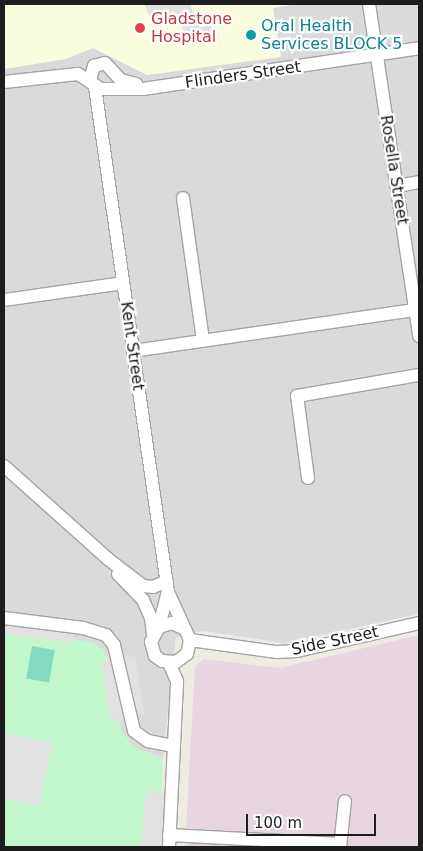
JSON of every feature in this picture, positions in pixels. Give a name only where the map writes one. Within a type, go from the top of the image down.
[{"type":"street","name":"Rosella Street","points":[[369,4],[419,336]]},
{"type":"street","name":"Flinders Street","points":[[4,82],[47,75],[78,74],[97,83],[155,87],[419,48]]},
{"type":"street","name":"Flinders Street","points":[[97,83],[105,63],[120,80],[155,87]]},
{"type":"street","points":[[97,83],[113,83],[114,71]]},
{"type":"street","name":"Kent Street","points":[[97,83],[96,101],[167,586],[187,635]]},
{"type":"street","points":[[397,186],[419,182]]},
{"type":"street","points":[[183,198],[203,341]]},
{"type":"street","points":[[4,300],[123,283]]},
{"type":"street","points":[[133,351],[415,310]]},
{"type":"street","points":[[308,478],[298,396],[419,376]]},
{"type":"street","points":[[4,466],[108,559],[143,586],[167,586]]},
{"type":"street","points":[[108,559],[143,600],[156,631]]},
{"type":"street","name":"Kent Street","points":[[156,631],[167,586]]},
{"type":"street","points":[[4,618],[83,628],[106,635],[114,645],[134,731],[148,741],[173,746]]},
{"type":"street","name":"Side Street","points":[[187,635],[277,652],[297,651],[419,623]]},
{"type":"street","points":[[169,663],[182,659],[190,647],[187,635],[172,624],[156,631],[151,642],[155,656],[169,663],[177,681],[169,841],[340,846],[345,801]]},
{"type":"shaded area","name":"Gladstone Hospital","points":[[4,4],[298,4],[273,8],[281,57],[147,75],[93,48],[65,59],[4,69]]},
{"type":"shaded area","points":[[144,4],[190,4],[200,27],[211,25],[217,40],[208,44],[190,43],[174,11],[152,21]]},
{"type":"shaded area","points":[[298,4],[419,4],[419,614],[284,643],[203,631],[176,637],[163,758],[133,747],[121,730],[108,658],[102,649],[4,629],[4,69],[65,59],[93,48],[115,58],[281,57],[273,7]]},
{"type":"shaded area","points":[[4,618],[74,627],[73,643],[4,634]]},
{"type":"shaded area","points":[[419,635],[419,847],[185,847],[195,666],[204,659],[280,668]]},
{"type":"shaded area","points":[[135,656],[144,714],[111,720],[101,661]]},
{"type":"shaded area","points":[[4,733],[52,742],[40,805],[4,799]]},
{"type":"shaded area","points":[[146,791],[171,793],[166,847],[141,847]]},
{"type":"green space","points":[[4,629],[92,642],[102,649],[108,658],[121,730],[133,747],[163,758],[159,847],[4,847]]},
{"type":"green space","points":[[32,646],[55,650],[49,682],[26,678]]},
{"type":"place","name":"Gladstone Hospital","points":[[140,28]]},
{"type":"place","name":"Oral Health Services BLOCK 5","points":[[251,35]]}]
